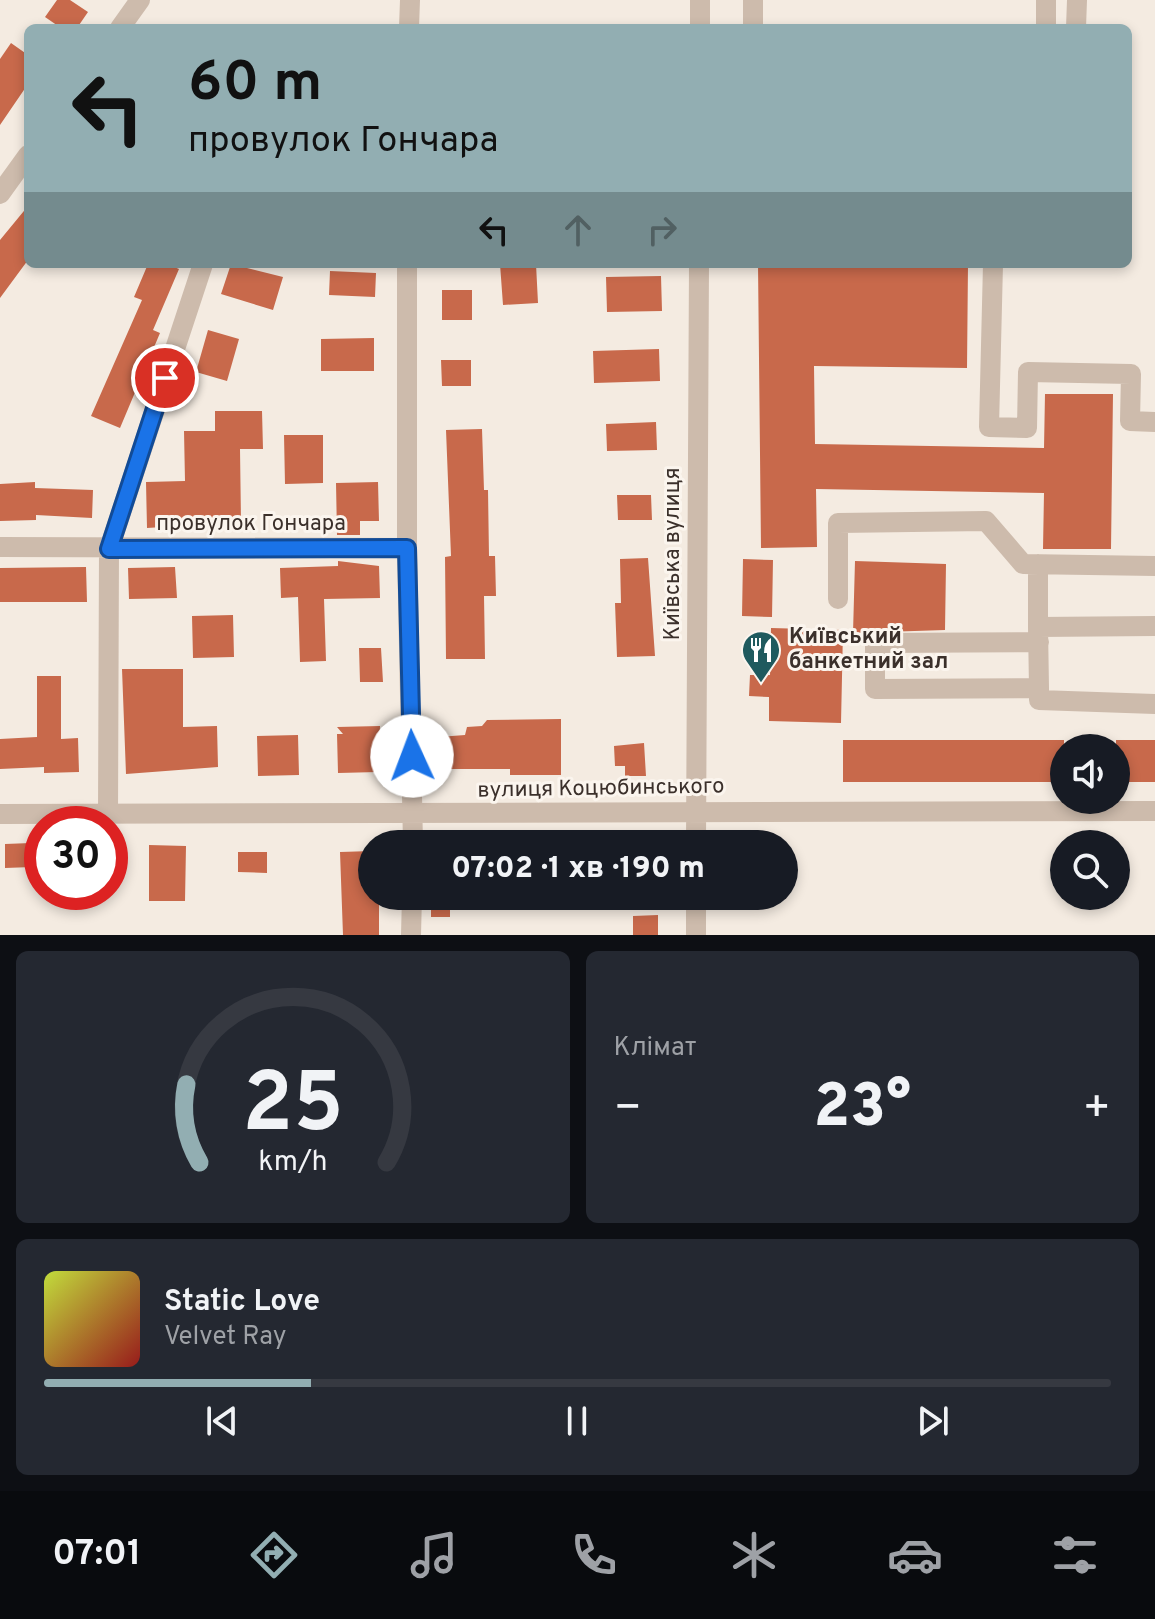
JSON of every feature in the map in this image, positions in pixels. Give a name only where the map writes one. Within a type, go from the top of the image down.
[{"type":"street","points":[[123,24],[140,0]]},
{"type":"street","points":[[409,24],[410,0]]},
{"type":"street","points":[[700,0],[700,24]]},
{"type":"street","points":[[753,0],[753,24]]},
{"type":"street","points":[[1046,0],[1046,24]]},
{"type":"street","points":[[1076,24],[1077,0]]},
{"type":"street","points":[[0,194],[24,161]]},
{"type":"street","points":[[108,806],[109,549],[202,268]]},
{"type":"street","points":[[407,268],[407,548],[414,830]]},
{"type":"street","name":"Київська вулиця","points":[[696,830],[699,268]]},
{"type":"street","points":[[993,268],[989,427],[1027,428],[1028,372],[1131,374],[1130,421],[1155,422]]},
{"type":"street","points":[[838,599],[838,523],[986,521],[1023,564],[1155,566]]},
{"type":"street","name":"провулок Гончара","points":[[0,547],[407,548]]},
{"type":"street","points":[[1038,564],[1039,700],[1155,704]]},
{"type":"street","points":[[1039,688],[875,689],[875,643],[1155,626]]},
{"type":"street","name":"вулиця Коцюбинського","points":[[128,815],[1155,811]]},
{"type":"street","name":"вулиця Коцюбинського","points":[[0,814],[24,814]]},
{"type":"street","points":[[411,935],[412,910]]},
{"type":"street","points":[[696,910],[696,935]]},
{"type":"building","points":[[57,0],[70,0],[88,12],[80,24],[55,24],[45,17]]},
{"type":"building","points":[[11,43],[24,52],[24,90],[0,125],[0,59]]},
{"type":"building","points":[[24,211],[24,265],[0,298],[0,240]]},
{"type":"building","points":[[146,268],[179,269],[153,330],[160,333],[120,428],[91,416],[142,300],[134,297]]},
{"type":"building","points":[[230,268],[247,268],[283,277],[273,310],[221,294]]},
{"type":"building","points":[[500,268],[536,268],[538,303],[503,305]]},
{"type":"building","points":[[758,268],[968,268],[967,368],[814,366],[815,444],[1044,448],[1045,394],[1113,394],[1111,549],[1043,549],[1044,493],[816,489],[817,547],[761,548]]},
{"type":"building","points":[[330,271],[376,273],[375,297],[329,295]]},
{"type":"building","points":[[661,276],[662,311],[607,312],[606,277]]},
{"type":"building","points":[[442,290],[472,290],[472,320],[442,320]]},
{"type":"building","points":[[208,330],[239,339],[227,381],[196,372]]},
{"type":"building","points":[[374,338],[374,371],[321,371],[321,339]]},
{"type":"building","points":[[659,349],[660,381],[594,383],[593,351]]},
{"type":"building","points":[[441,360],[471,360],[471,386],[442,386]]},
{"type":"building","points":[[215,411],[262,411],[263,449],[240,449],[241,522],[147,528],[146,482],[185,481],[184,431],[215,431]]},
{"type":"building","points":[[656,422],[657,450],[607,451],[606,424]]},
{"type":"building","points":[[482,429],[484,490],[488,490],[489,556],[495,556],[496,596],[484,596],[485,659],[446,659],[445,557],[451,556],[446,430]]},
{"type":"building","points":[[284,435],[323,435],[323,483],[285,484]]},
{"type":"building","points":[[35,482],[35,488],[93,490],[92,518],[36,515],[36,520],[0,521],[0,484]]},
{"type":"building","points":[[378,482],[379,521],[360,521],[360,535],[337,535],[336,483]]},
{"type":"building","points":[[617,495],[651,495],[652,520],[618,520]]},
{"type":"building","points":[[648,558],[655,656],[617,657],[615,603],[621,603],[620,559]]},
{"type":"building","points":[[743,559],[773,560],[772,617],[742,616]]},
{"type":"building","points":[[338,561],[379,566],[380,598],[324,599],[326,661],[300,662],[298,597],[281,598],[280,568],[338,566]]},
{"type":"building","points":[[855,561],[946,564],[945,630],[853,633]]},
{"type":"building","points":[[86,567],[87,602],[0,602],[0,568]]},
{"type":"building","points":[[175,567],[177,598],[129,599],[128,568]]},
{"type":"building","points":[[233,615],[234,657],[193,658],[192,616]]},
{"type":"building","points":[[771,628],[843,630],[841,723],[769,721],[769,697],[749,696],[750,675],[770,675]]},
{"type":"building","points":[[359,648],[381,648],[383,682],[360,682]]},
{"type":"building","points":[[122,669],[183,669],[183,727],[217,726],[218,767],[126,774]]},
{"type":"building","points":[[37,676],[61,676],[61,739],[78,738],[79,772],[44,773],[44,767],[0,769],[0,739],[37,737]]},
{"type":"building","points":[[561,719],[561,775],[510,775],[510,769],[442,769],[439,737],[465,735],[467,727],[482,726],[487,720]]},
{"type":"building","points":[[380,726],[378,772],[338,773],[337,734],[343,734],[337,727]]},
{"type":"building","points":[[298,735],[299,775],[258,776],[257,736]]},
{"type":"building","points":[[843,740],[1050,740],[1050,782],[843,782]]},
{"type":"building","points":[[1130,740],[1155,740],[1155,782],[1130,782]]},
{"type":"building","points":[[644,743],[646,776],[625,776],[625,766],[615,766],[614,746]]},
{"type":"building","points":[[24,843],[24,867],[5,868],[5,844]]},
{"type":"building","points":[[149,845],[186,846],[185,901],[149,901]]},
{"type":"building","points":[[358,851],[358,910],[379,910],[379,935],[343,935],[340,852]]},
{"type":"building","points":[[238,852],[267,852],[267,873],[238,872]]},
{"type":"building","points":[[431,910],[450,910],[450,917],[431,917]]},
{"type":"building","points":[[658,915],[658,935],[633,935],[633,916]]},
{"type":"place","name":"Київський банкетний зал","points":[[761,684]]},
{"type":"route","points":[[165,378],[109,549],[407,548],[412,756]]}]
